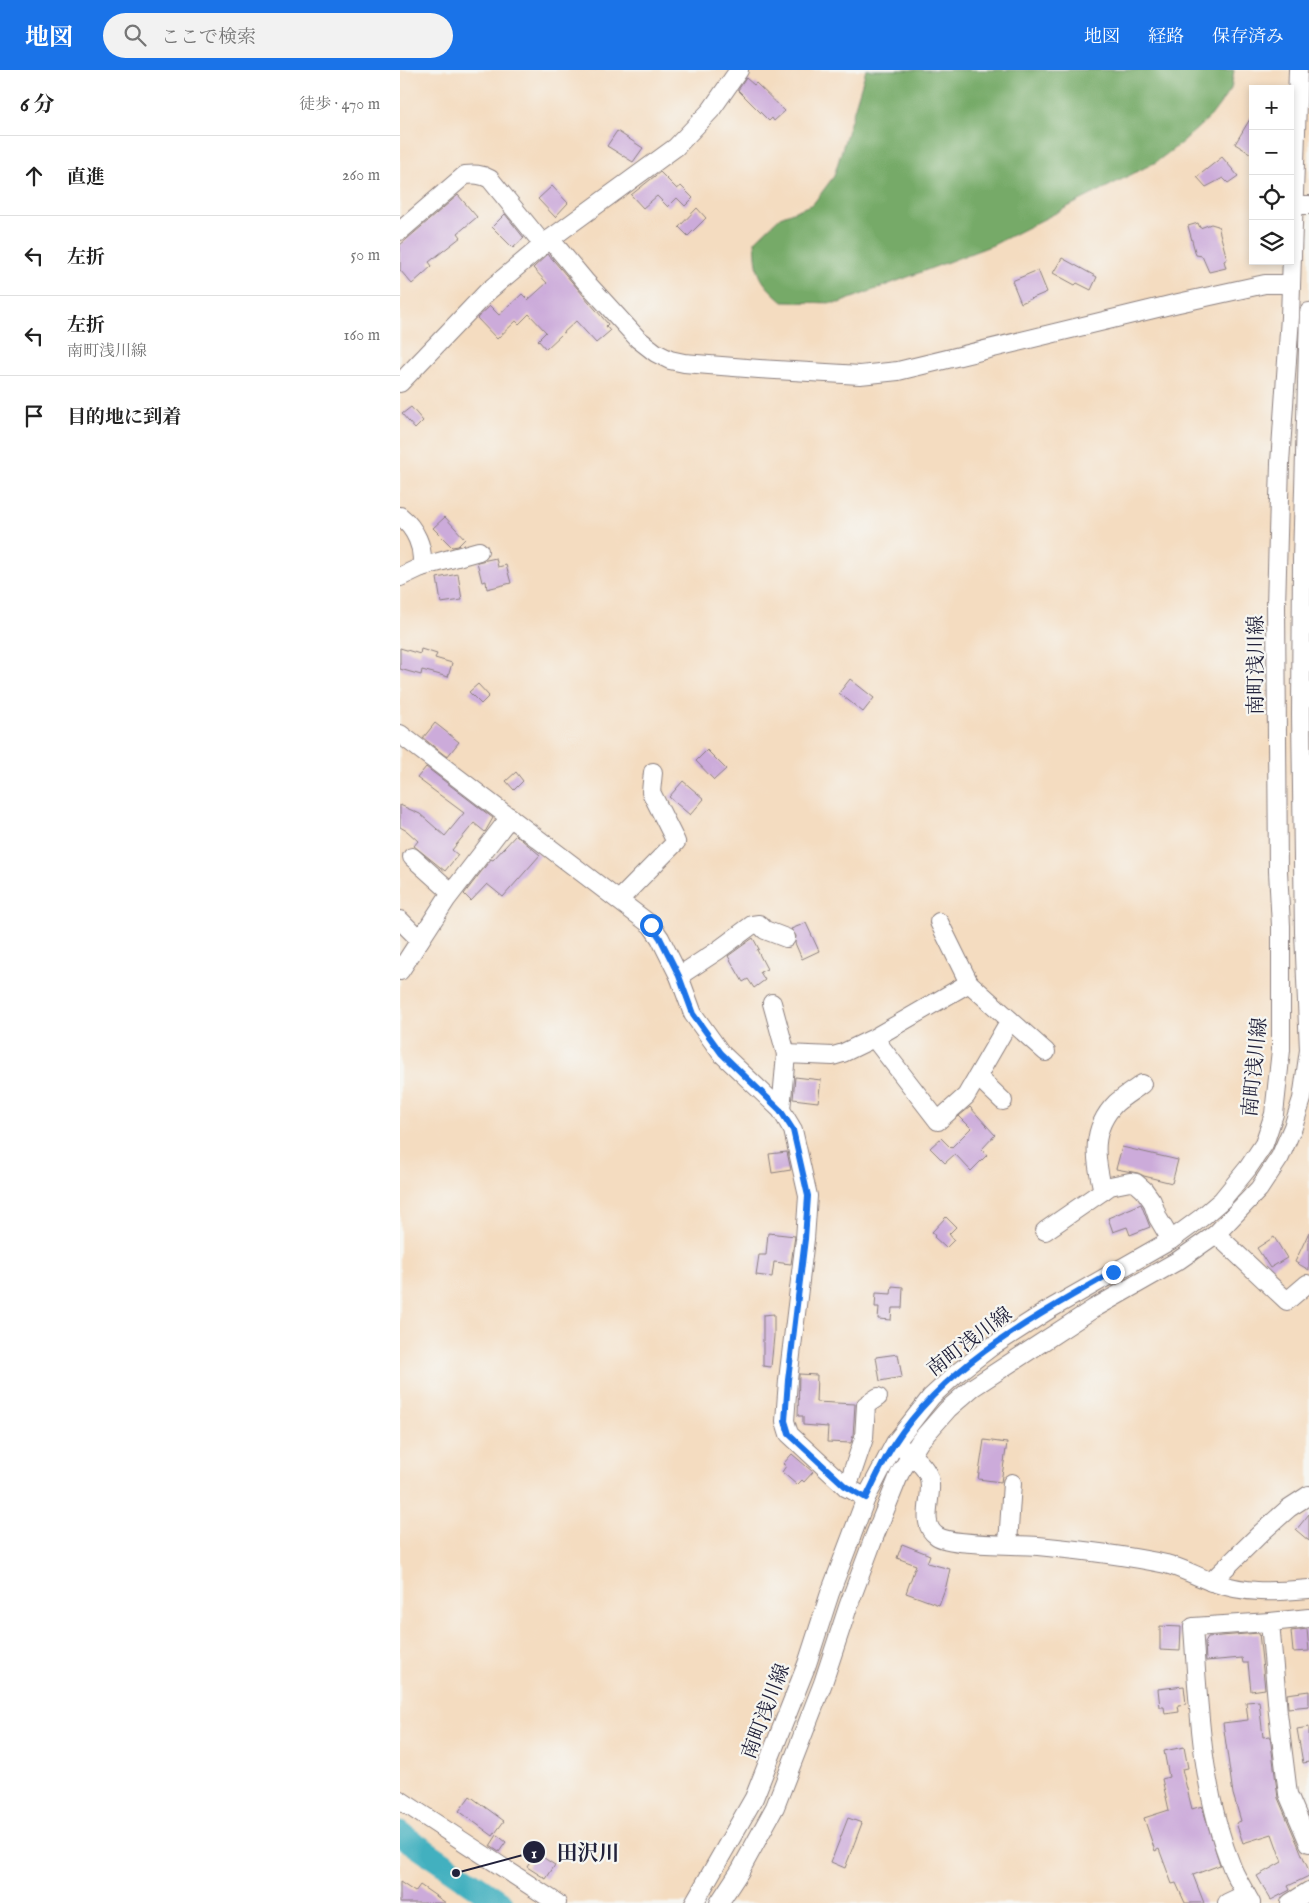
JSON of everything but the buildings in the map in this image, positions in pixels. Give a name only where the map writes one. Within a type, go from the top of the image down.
[{"type":"street","points":[[400,383],[487,292],[547,242],[676,147],[712,110],[739,70]]},
{"type":"street","name":"南町浅川線","points":[[694,1903],[754,1798],[807,1664],[830,1593],[866,1498],[895,1442],[931,1397],[957,1373],[991,1347],[1050,1309],[1171,1240],[1222,1200],[1248,1168],[1264,1144],[1274,1114],[1281,1050],[1276,606],[1280,463],[1290,317],[1290,284],[1301,205],[1298,70]]},
{"type":"street","points":[[400,230],[465,175],[483,175],[490,179],[638,339],[656,354],[684,363],[760,369],[860,375],[898,371],[1174,304],[1265,284],[1290,284]]},
{"type":"street","name":"南町浅川線","points":[[719,1903],[740,1871],[775,1807],[823,1683],[870,1548],[900,1473],[920,1440],[948,1409],[972,1388],[1093,1309],[1179,1260],[1216,1234],[1259,1188],[1280,1157],[1293,1127],[1302,1099],[1309,1050],[1304,932],[1301,667],[1309,312]]},
{"type":"street","points":[[400,516],[414,531],[420,544],[421,567]]},
{"type":"street","points":[[400,577],[421,567],[478,551]]},
{"type":"street","points":[[400,734],[651,925],[660,938],[679,976],[693,1014],[721,1053],[780,1110],[793,1130],[808,1196],[785,1421],[789,1434],[847,1488],[866,1498]]},
{"type":"street","points":[[620,900],[676,842],[652,792],[653,772]]},
{"type":"street","points":[[400,971],[452,892],[510,817]]},
{"type":"street","points":[[412,857],[452,892]]},
{"type":"street","points":[[400,920],[420,940]]},
{"type":"street","points":[[939,922],[969,984],[1046,1052]]},
{"type":"street","points":[[679,976],[752,925],[759,924],[765,930],[786,938]]},
{"type":"street","points":[[786,1054],[833,1056],[874,1038],[969,984]]},
{"type":"street","points":[[772,1003],[786,1054],[780,1110]]},
{"type":"street","points":[[874,1038],[938,1121],[966,1096],[1010,1020]]},
{"type":"street","points":[[1281,1050],[1309,1050]]},
{"type":"street","points":[[978,1076],[1002,1101]]},
{"type":"street","points":[[1103,1191],[1097,1164],[1096,1147],[1103,1120],[1117,1102],[1142,1084]]},
{"type":"street","points":[[1044,1231],[1103,1191],[1117,1184],[1130,1182],[1136,1183],[1144,1190],[1171,1240]]},
{"type":"street","points":[[1216,1234],[1287,1301],[1307,1284]]},
{"type":"street","points":[[847,1488],[864,1438],[866,1405],[878,1397]]},
{"type":"street","points":[[895,1442],[920,1463],[929,1476],[930,1495],[927,1521],[934,1534],[940,1538],[980,1544],[1008,1544],[1077,1550],[1166,1564],[1188,1571],[1211,1582],[1251,1592],[1309,1590]]},
{"type":"street","points":[[1008,1544],[1012,1483]]},
{"type":"street","points":[[1211,1582],[1288,1508],[1309,1494]]},
{"type":"street","points":[[1227,1903],[1249,1899],[1231,1863],[1219,1831],[1210,1796],[1202,1755],[1193,1627],[1309,1618]]},
{"type":"street","points":[[1270,1622],[1278,1713],[1288,1794],[1309,1843]]},
{"type":"street","points":[[400,1800],[557,1903]]},
{"type":"street","points":[[1290,1903],[1309,1891]]},
{"type":"green space","points":[[866,70],[1234,70],[1231,89],[1211,116],[1180,144],[1156,162],[993,245],[839,303],[783,302],[768,288],[760,276],[755,241],[780,217],[813,204],[834,176]]},
{"type":"waterway","points":[[400,1834],[501,1903]]},
{"type":"place","name":"田沢川","points":[[456,1873]]},
{"type":"route","points":[[651,925],[660,938],[679,976],[693,1014],[721,1053],[780,1110],[793,1130],[808,1196],[785,1421],[789,1434],[845,1486],[866,1498],[895,1442],[931,1397],[957,1373],[991,1347],[1113,1272]]}]
